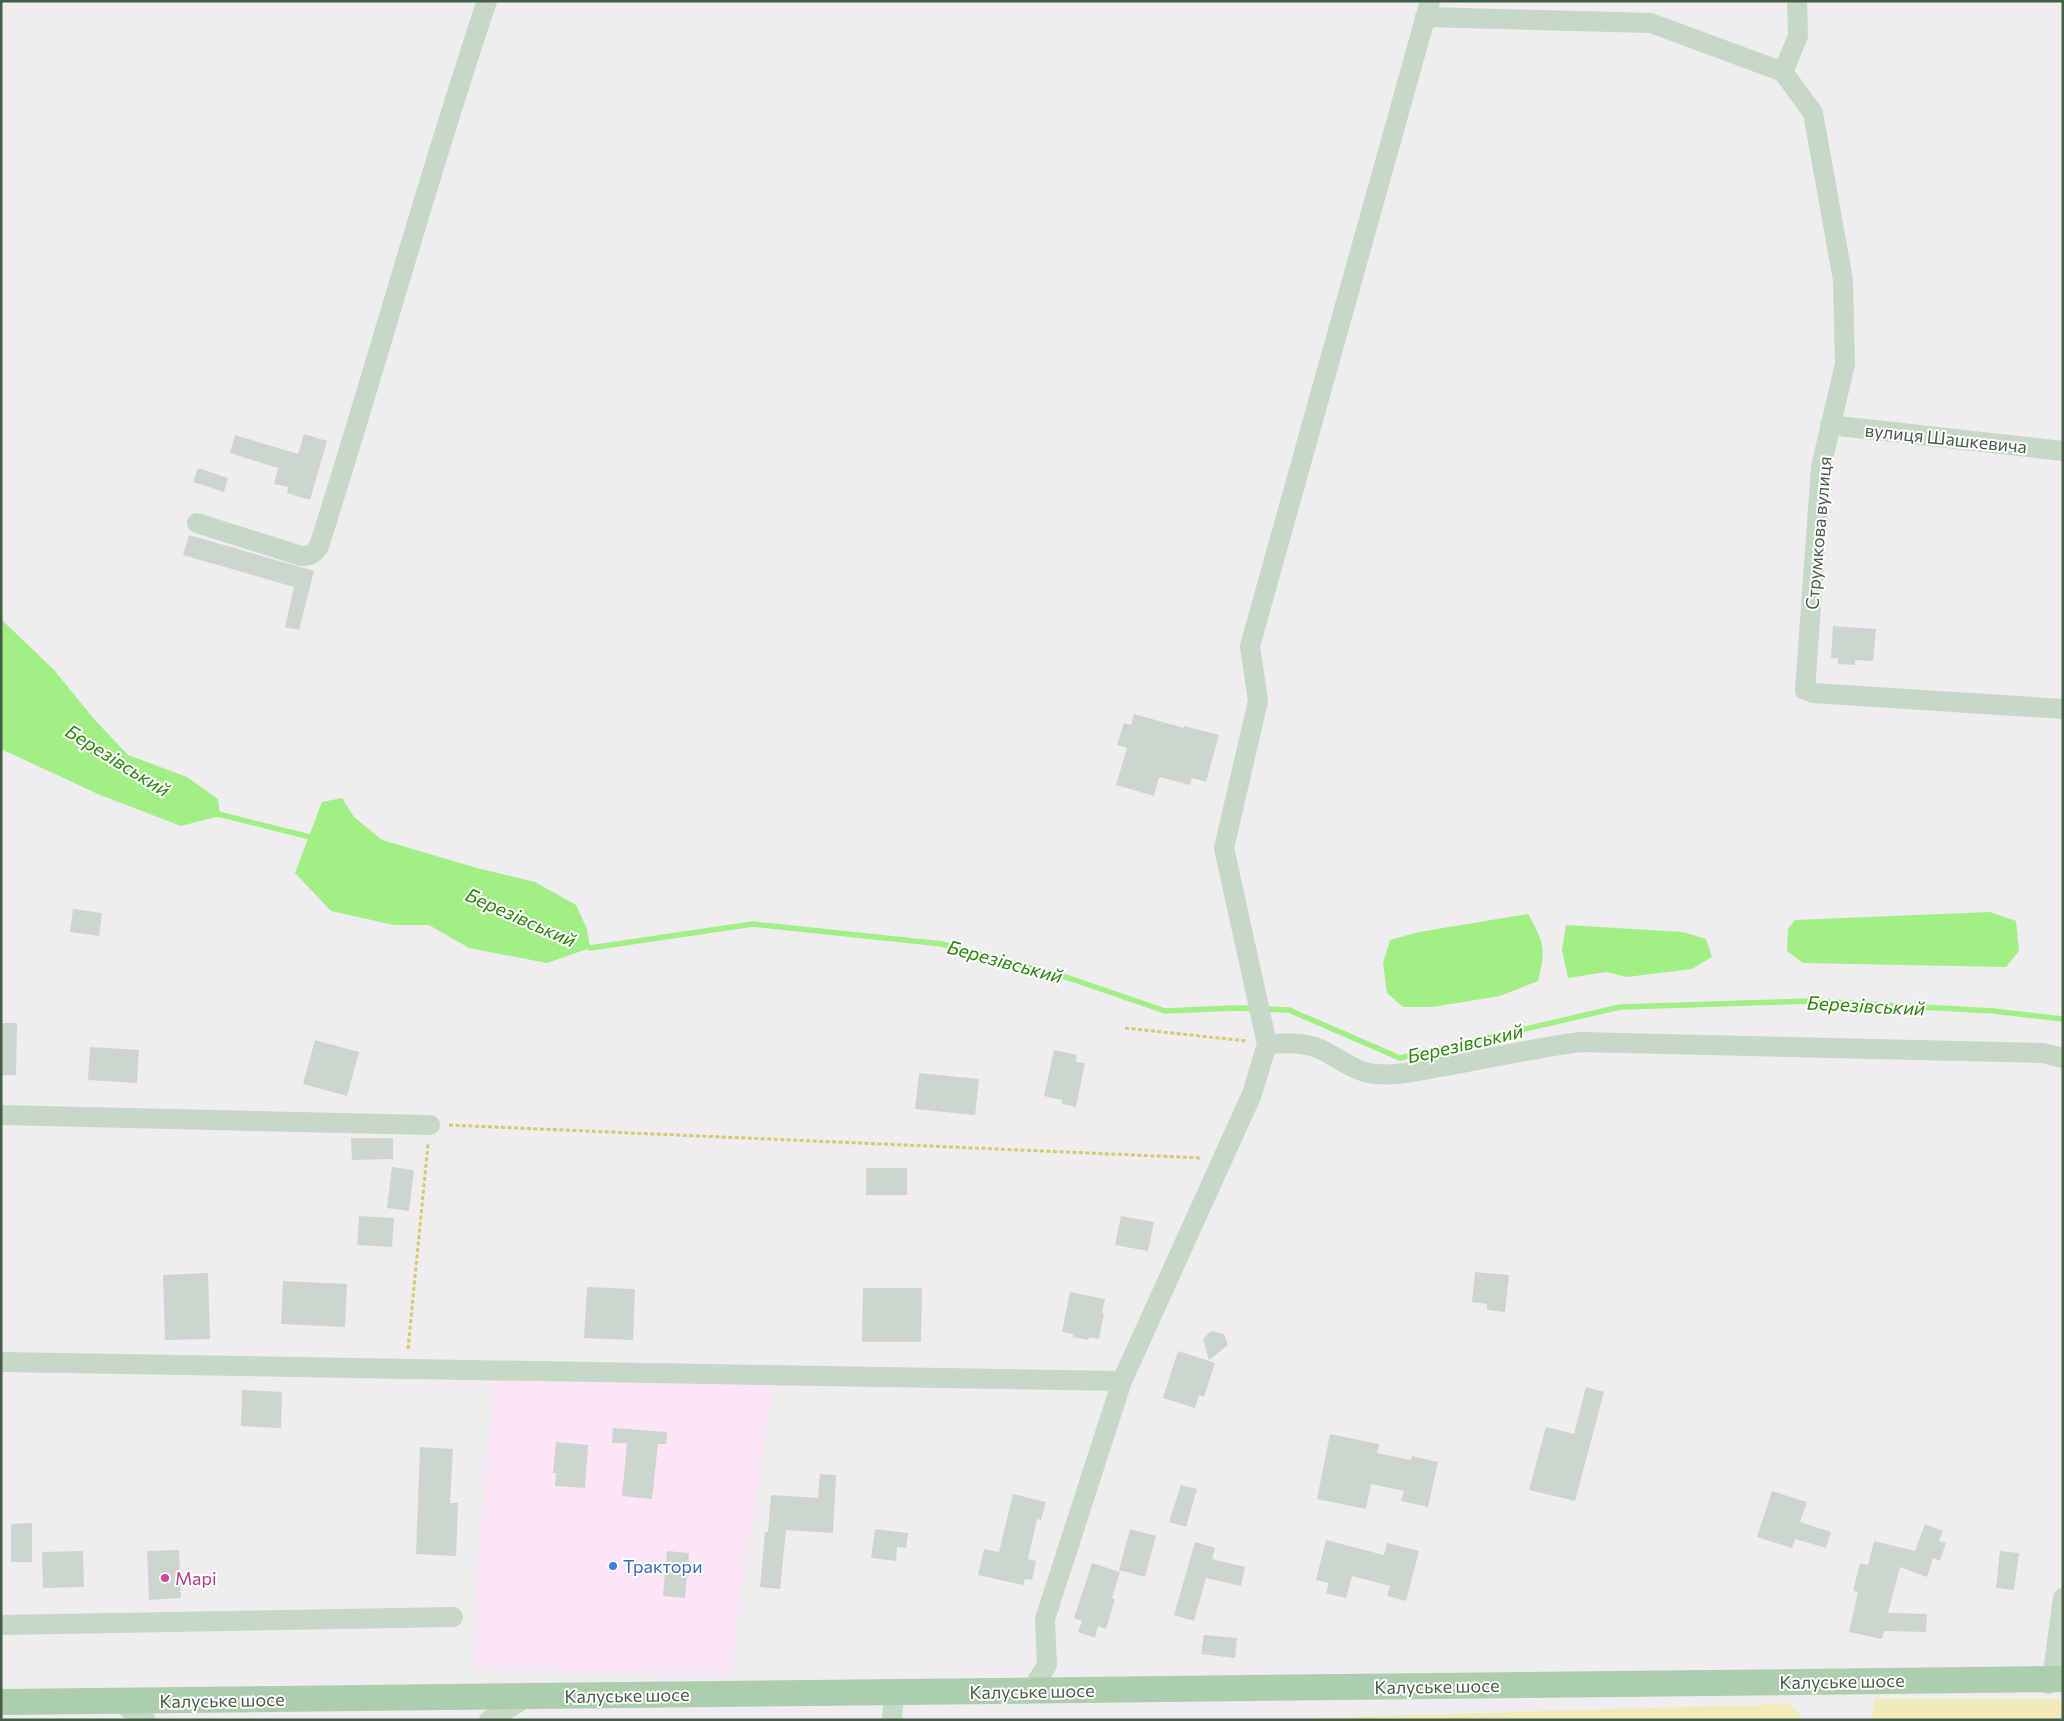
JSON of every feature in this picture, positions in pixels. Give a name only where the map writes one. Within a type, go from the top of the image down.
[{"type":"main road","name":"Калуське шосе","points":[[1,1702],[2054,1681]]},
{"type":"street","points":[[197,523],[301,556],[315,553],[319,546],[344,468],[449,112],[487,1]]},
{"type":"street","points":[[1031,1691],[1046,1665],[1045,1619],[1122,1381],[1252,1094],[1267,1044],[1224,848],[1258,701],[1250,646],[1427,9],[1651,23],[1783,72],[1798,36],[1797,1]]},
{"type":"street","name":"Струмкова вулиця","points":[[1783,72],[1813,113],[1843,280],[1845,364],[1821,467],[1805,690],[1813,693],[2063,709]]},
{"type":"street","name":"вулиця Шашкевича","points":[[1830,425],[2063,451]]},
{"type":"street","points":[[1267,1044],[1297,1043],[1319,1049],[1348,1065],[1373,1074],[1401,1074],[1493,1058],[1536,1048],[1580,1042],[2043,1053],[2063,1058]]},
{"type":"street","points":[[1,1115],[430,1125]]},
{"type":"street","points":[[1,1362],[1122,1381]]},
{"type":"street","points":[[2054,1681],[2063,1598]]},
{"type":"street","points":[[1,1626],[453,1617]]},
{"type":"street","points":[[892,1720],[894,1692]]},
{"type":"street","points":[[489,1720],[529,1696]]},
{"type":"street","points":[[117,1701],[146,1720]]},
{"type":"path","points":[[1125,1028],[1267,1044]]},
{"type":"path","points":[[406,1369],[430,1125],[1222,1159]]},
{"type":"shaded area","points":[[495,1376],[774,1382],[737,1614],[732,1674],[474,1669],[475,1600]]},
{"type":"shaded area","points":[[1874,1699],[2063,1699],[2063,1720],[1872,1720]]},
{"type":"shaded area","points":[[1790,1704],[1804,1720],[1312,1720],[1314,1718]]},
{"type":"water","points":[[1,619],[54,670],[94,719],[128,755],[187,777],[218,799],[220,816],[181,826],[100,795],[1,749]]},
{"type":"water","points":[[342,798],[354,817],[382,840],[477,868],[535,882],[576,905],[587,929],[590,948],[547,963],[469,948],[429,925],[394,925],[331,911],[295,873],[322,802]]},
{"type":"water","points":[[1990,912],[2016,921],[2019,951],[2006,967],[1803,963],[1787,951],[1788,929],[1795,920]]},
{"type":"water","points":[[1528,914],[1542,946],[1543,953],[1538,981],[1500,996],[1432,1007],[1403,1007],[1387,993],[1383,963],[1390,940],[1419,932]]},
{"type":"water","points":[[1566,925],[1683,932],[1706,939],[1712,957],[1692,969],[1627,977],[1606,972],[1568,978],[1562,950]]},
{"type":"building","points":[[304,434],[327,441],[310,500],[287,493],[288,487],[274,484],[278,468],[230,453],[235,435],[298,454]]},
{"type":"building","points":[[198,468],[228,478],[224,492],[193,482]]},
{"type":"building","points":[[189,535],[314,571],[299,630],[285,627],[294,587],[183,555]]},
{"type":"building","points":[[1833,626],[1876,629],[1873,661],[1855,660],[1855,665],[1838,664],[1838,658],[1831,658]]},
{"type":"building","points":[[1134,714],[1184,728],[1184,726],[1219,735],[1206,782],[1192,778],[1190,785],[1159,777],[1154,796],[1116,785],[1127,748],[1117,745],[1124,723],[1131,725]]},
{"type":"building","points":[[73,909],[102,913],[99,936],[70,932]]},
{"type":"building","points":[[1,1023],[17,1023],[16,1075],[1,1075]]},
{"type":"building","points":[[315,1040],[359,1052],[347,1096],[303,1084]]},
{"type":"building","points":[[90,1047],[139,1050],[137,1083],[88,1080]]},
{"type":"building","points":[[1054,1050],[1077,1055],[1076,1062],[1085,1063],[1076,1107],[1062,1104],[1062,1100],[1044,1096]]},
{"type":"building","points":[[919,1073],[979,1079],[975,1115],[915,1109]]},
{"type":"building","points":[[351,1138],[393,1138],[393,1159],[352,1160]]},
{"type":"building","points":[[392,1167],[414,1170],[409,1211],[387,1208]]},
{"type":"building","points":[[866,1168],[907,1168],[907,1195],[866,1195]]},
{"type":"building","points":[[359,1216],[394,1218],[392,1247],[357,1245]]},
{"type":"building","points":[[1121,1216],[1154,1222],[1148,1251],[1115,1245]]},
{"type":"building","points":[[1475,1272],[1509,1275],[1505,1312],[1487,1310],[1487,1304],[1472,1302]]},
{"type":"building","points":[[208,1273],[210,1339],[165,1340],[163,1275]]},
{"type":"building","points":[[283,1281],[347,1284],[345,1327],[281,1324]]},
{"type":"building","points":[[587,1287],[635,1289],[633,1340],[584,1338]]},
{"type":"building","points":[[863,1288],[922,1288],[921,1342],[862,1342]]},
{"type":"building","points":[[1070,1292],[1105,1299],[1099,1339],[1089,1337],[1088,1340],[1073,1337],[1073,1334],[1062,1332]]},
{"type":"building","points":[[1211,1331],[1224,1334],[1228,1345],[1209,1360],[1203,1339]]},
{"type":"building","points":[[1178,1351],[1215,1363],[1204,1397],[1199,1395],[1195,1408],[1163,1398]]},
{"type":"building","points":[[1586,1387],[1604,1392],[1575,1501],[1529,1490],[1546,1427],[1574,1434]]},
{"type":"building","points":[[242,1390],[282,1392],[281,1428],[241,1426]]},
{"type":"building","points":[[613,1428],[667,1432],[666,1444],[658,1444],[652,1499],[622,1496],[627,1443],[612,1443]]},
{"type":"building","points":[[1330,1434],[1379,1444],[1377,1453],[1411,1460],[1412,1456],[1438,1462],[1428,1507],[1401,1501],[1404,1491],[1371,1484],[1366,1509],[1317,1499]]},
{"type":"building","points":[[556,1442],[588,1445],[585,1488],[555,1486],[556,1473],[553,1473]]},
{"type":"building","points":[[420,1447],[453,1449],[450,1503],[458,1503],[456,1556],[416,1554]]},
{"type":"building","points":[[820,1474],[836,1475],[833,1533],[786,1530],[780,1589],[760,1587],[765,1532],[768,1532],[771,1495],[818,1498]]},
{"type":"building","points":[[1181,1485],[1197,1489],[1186,1527],[1169,1522]]},
{"type":"building","points":[[1772,1491],[1807,1502],[1800,1522],[1831,1532],[1826,1548],[1795,1539],[1792,1548],[1757,1537]]},
{"type":"building","points":[[1013,1494],[1046,1502],[1041,1520],[1037,1519],[1028,1559],[1036,1561],[1032,1580],[1025,1579],[1023,1585],[978,1575],[984,1549],[999,1552]]},
{"type":"building","points":[[32,1523],[32,1562],[11,1562],[11,1524]]},
{"type":"building","points":[[1925,1524],[1943,1531],[1939,1541],[1946,1543],[1940,1561],[1933,1558],[1927,1577],[1900,1567],[1888,1613],[1927,1614],[1926,1632],[1884,1631],[1882,1639],[1849,1632],[1858,1592],[1853,1591],[1860,1563],[1868,1565],[1874,1541],[1915,1551]]},
{"type":"building","points":[[875,1529],[908,1533],[906,1548],[897,1547],[896,1561],[871,1558]]},
{"type":"building","points":[[1130,1529],[1156,1536],[1145,1577],[1119,1570]]},
{"type":"building","points":[[1326,1540],[1384,1555],[1387,1543],[1419,1551],[1406,1601],[1387,1596],[1390,1586],[1352,1576],[1346,1598],[1326,1593],[1329,1583],[1316,1580]]},
{"type":"building","points":[[1195,1542],[1215,1548],[1212,1559],[1245,1567],[1241,1586],[1206,1578],[1194,1621],[1174,1615]]},
{"type":"building","points":[[179,1550],[181,1598],[149,1600],[147,1551]]},
{"type":"building","points":[[83,1551],[84,1587],[43,1588],[42,1552]]},
{"type":"building","points":[[667,1551],[689,1553],[685,1598],[663,1596]]},
{"type":"building","points":[[2000,1551],[2019,1553],[2014,1590],[1996,1588]]},
{"type":"building","points":[[1092,1563],[1120,1572],[1112,1598],[1115,1599],[1106,1629],[1098,1626],[1095,1638],[1078,1632],[1082,1621],[1074,1618]]},
{"type":"building","points":[[1204,1635],[1237,1638],[1235,1658],[1201,1654]]},
{"type":"waterway","name":"Березівський","points":[[214,813],[314,838]]},
{"type":"waterway","name":"Березівський","points":[[583,944],[590,948],[753,924],[942,944],[1069,978],[1165,1011],[1235,1008],[1289,1010],[1400,1058],[1620,1007],[1814,1001],[1993,1011],[2063,1019]]},
{"type":"place","name":"Трактори","points":[[613,1566]]},
{"type":"place","name":"Марі","points":[[165,1578]]}]
